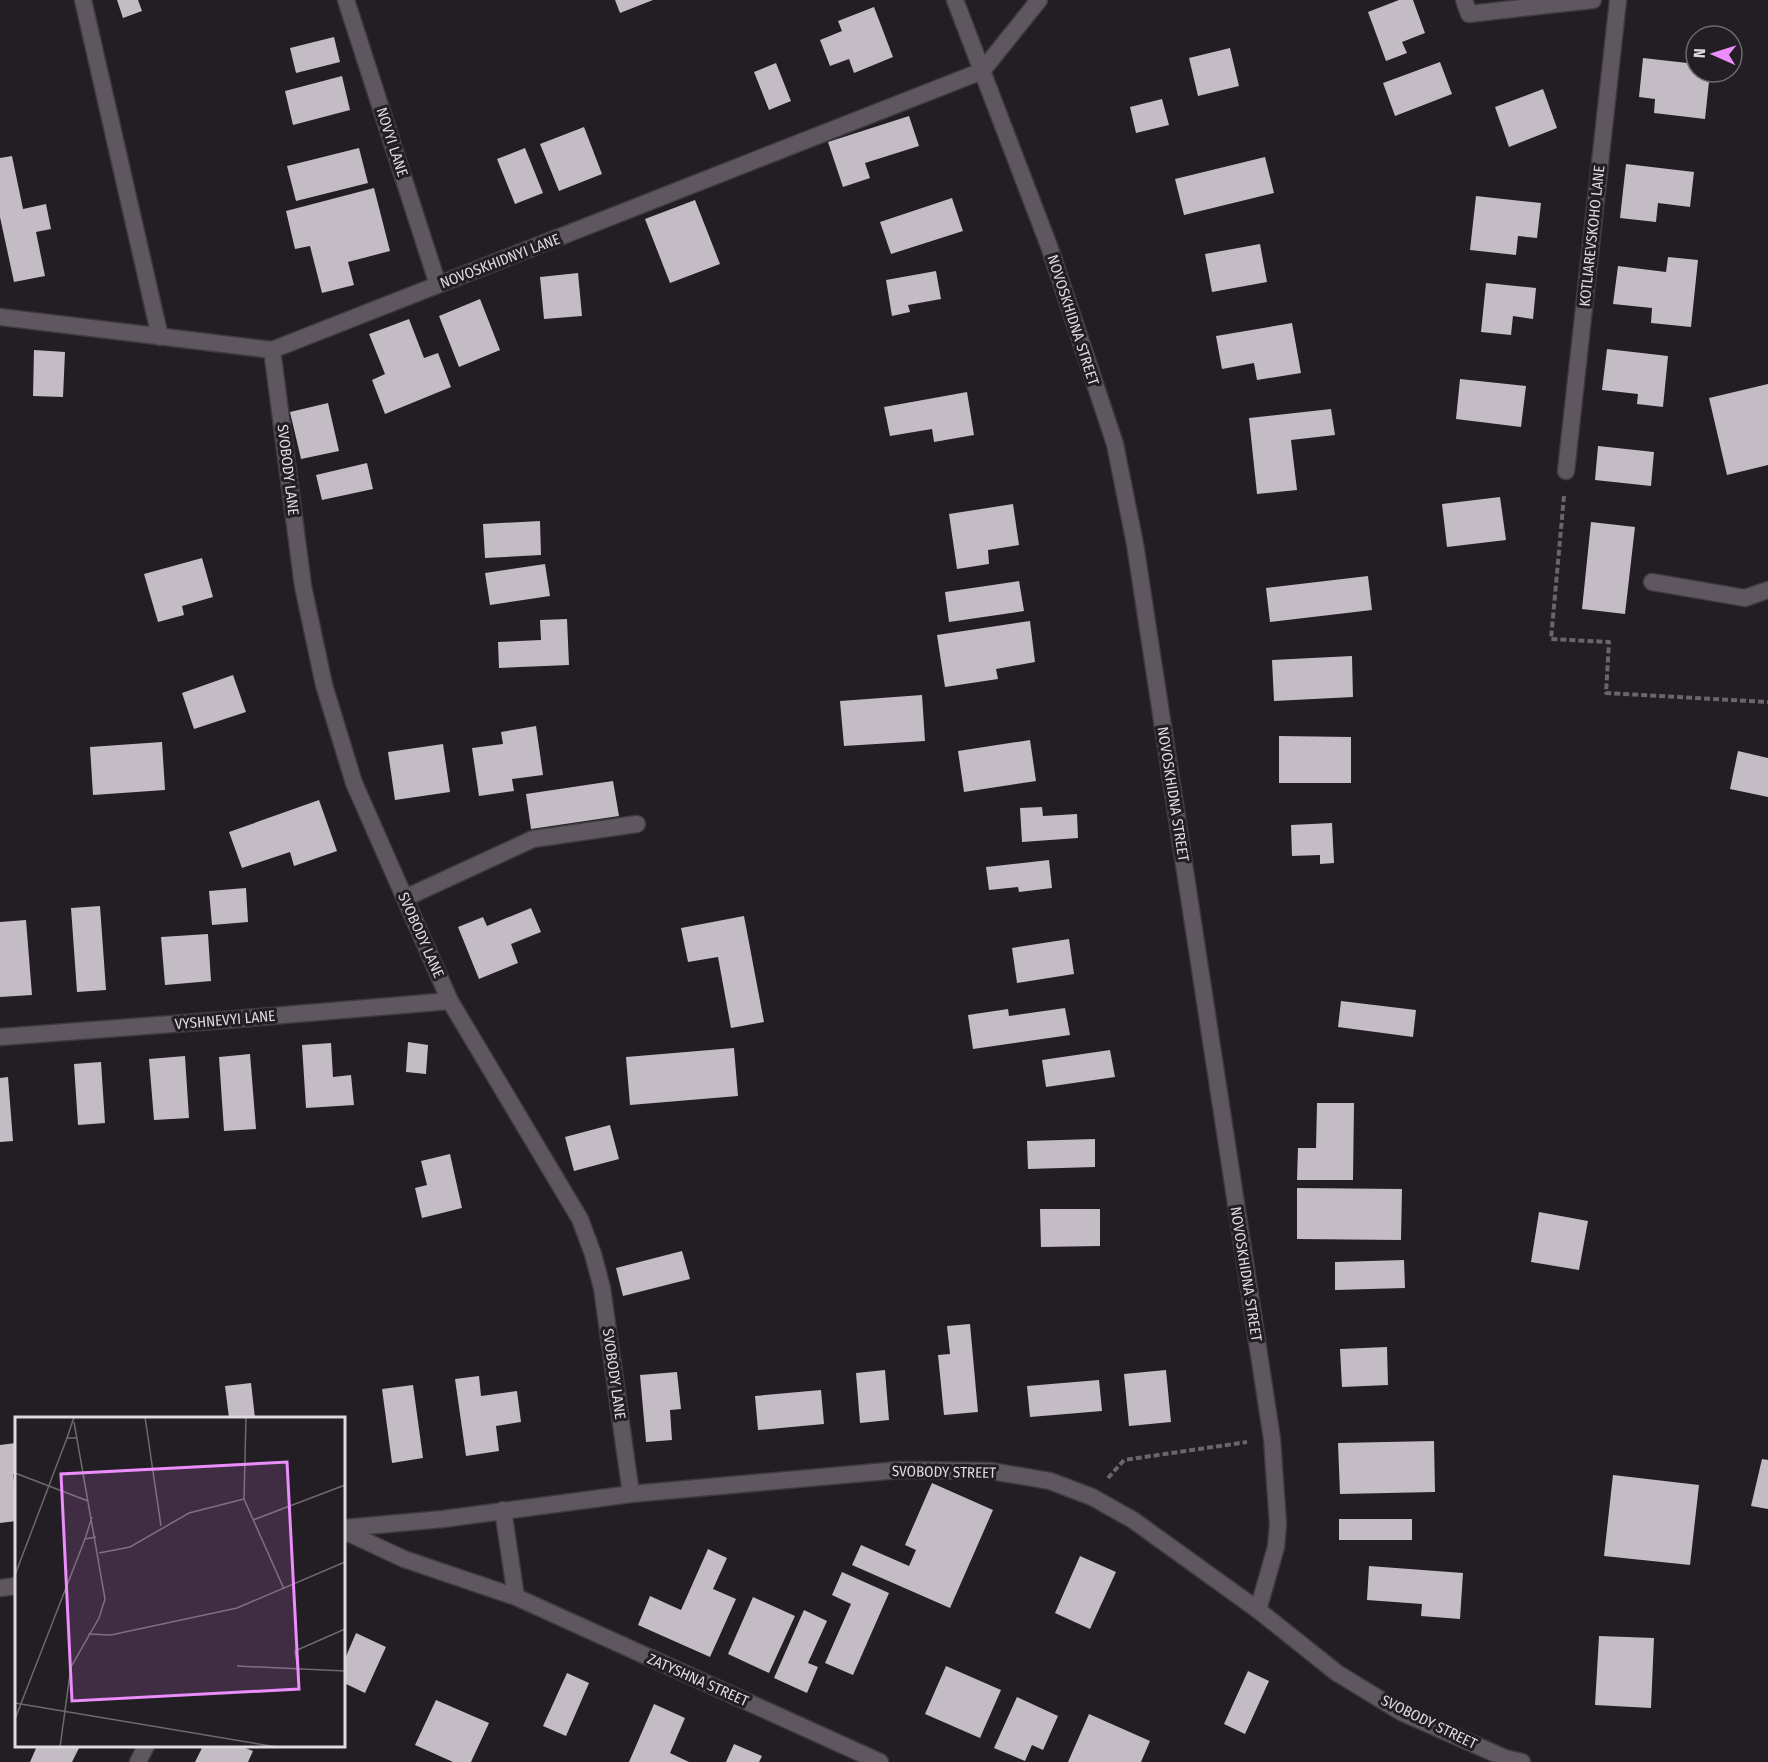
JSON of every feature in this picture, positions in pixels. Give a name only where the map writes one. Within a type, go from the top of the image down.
[{"type":"street","points":[[83,0],[160,337]]},
{"type":"street","name":"NOVYI LANE","points":[[346,0],[438,285]]},
{"type":"street","name":"NOVOSKHIDNA STREET","points":[[955,0],[1049,246],[1115,444],[1135,544],[1272,1439],[1278,1524],[1276,1547],[1258,1610]]},
{"type":"street","points":[[982,71],[1039,0]]},
{"type":"street","points":[[1464,0],[1469,14],[1593,0]]},
{"type":"street","name":"KOTLIAREVSKOHO LANE","points":[[1566,471],[1618,0]]},
{"type":"street","name":"NOVOSKHIDNYI LANE","points":[[0,317],[272,350],[982,71]]},
{"type":"street","name":"SVOBODY LANE","points":[[272,350],[303,586],[324,685],[354,783],[450,1001],[579,1220],[593,1254],[602,1288],[631,1494]]},
{"type":"street","points":[[1652,582],[1745,598],[1768,590]]},
{"type":"street","points":[[405,898],[533,839],[637,824]]},
{"type":"street","name":"VYSHNEVYI LANE","points":[[0,1037],[450,1001]]},
{"type":"street","name":"SVOBODY STREET","points":[[503,1510],[631,1494],[899,1470],[991,1471],[1050,1481],[1092,1497],[1133,1520],[1258,1610],[1337,1673],[1401,1712],[1504,1758],[1522,1762]]},
{"type":"street","points":[[503,1510],[516,1598]]},
{"type":"street","name":"ZATYSHNA STREET","points":[[345,1529],[443,1519],[503,1510]]},
{"type":"street","name":"ZATYSHNA STREET","points":[[345,1530],[404,1559],[516,1598],[880,1762]]},
{"type":"street","points":[[0,1588],[15,1586]]},
{"type":"street","points":[[138,1762],[146,1747]]},
{"type":"path","points":[[1566,471],[1551,639],[1609,642],[1606,693],[1768,702]]},
{"type":"path","points":[[1092,1497],[1124,1460],[1272,1439]]},
{"type":"building","points":[[117,0],[138,0],[142,11],[123,18]]},
{"type":"building","points":[[615,0],[653,0],[620,13]]},
{"type":"building","points":[[1399,0],[1413,0],[1425,33],[1402,42],[1407,53],[1386,61],[1368,12]]},
{"type":"building","points":[[874,7],[893,57],[854,73],[849,59],[830,66],[820,40],[842,31],[838,21]]},
{"type":"building","points":[[334,37],[340,62],[296,73],[290,48]]},
{"type":"building","points":[[1230,48],[1239,86],[1198,96],[1189,58]]},
{"type":"building","points":[[1643,58],[1684,63],[1684,84],[1709,84],[1705,119],[1654,113],[1655,99],[1639,97]]},
{"type":"building","points":[[1440,62],[1452,94],[1395,116],[1383,83]]},
{"type":"building","points":[[776,63],[791,101],[769,110],[754,72]]},
{"type":"building","points":[[342,76],[350,110],[293,125],[285,91]]},
{"type":"building","points":[[1543,89],[1557,128],[1509,147],[1495,107]]},
{"type":"building","points":[[1162,99],[1169,125],[1136,133],[1130,107]]},
{"type":"building","points":[[909,116],[919,146],[865,163],[870,178],[843,187],[828,142]]},
{"type":"building","points":[[584,127],[602,174],[559,191],[540,144]]},
{"type":"building","points":[[359,148],[368,183],[296,201],[287,166]]},
{"type":"building","points":[[525,148],[543,193],[515,204],[497,159]]},
{"type":"building","points":[[12,156],[23,209],[46,204],[51,229],[36,232],[45,276],[14,282],[0,217],[0,158]]},
{"type":"building","points":[[1265,157],[1274,193],[1184,215],[1175,179]]},
{"type":"building","points":[[1626,164],[1694,172],[1690,207],[1658,203],[1656,222],[1620,218]]},
{"type":"building","points":[[374,188],[390,251],[348,262],[354,285],[322,293],[310,246],[295,249],[286,211]]},
{"type":"building","points":[[1476,196],[1541,203],[1537,238],[1518,236],[1516,255],[1470,250]]},
{"type":"building","points":[[952,198],[963,231],[891,254],[880,222]]},
{"type":"building","points":[[695,200],[720,264],[670,283],[645,219]]},
{"type":"building","points":[[1260,244],[1267,282],[1212,292],[1205,254]]},
{"type":"building","points":[[1668,257],[1698,260],[1691,327],[1651,323],[1652,308],[1613,304],[1618,266],[1666,272]]},
{"type":"building","points":[[936,271],[941,299],[908,305],[910,312],[892,316],[886,280]]},
{"type":"building","points":[[578,273],[582,316],[544,319],[540,277]]},
{"type":"building","points":[[1486,283],[1536,288],[1533,319],[1513,316],[1511,335],[1481,332]]},
{"type":"building","points":[[480,299],[500,350],[459,367],[439,316]]},
{"type":"building","points":[[409,319],[424,358],[438,353],[451,387],[385,414],[372,380],[385,374],[369,334]]},
{"type":"building","points":[[1292,323],[1301,373],[1257,380],[1254,363],[1222,369],[1216,336]]},
{"type":"building","points":[[1607,349],[1668,356],[1663,407],[1637,404],[1638,394],[1602,390]]},
{"type":"building","points":[[34,350],[65,352],[63,397],[33,396]]},
{"type":"building","points":[[1460,379],[1526,386],[1521,427],[1456,419]]},
{"type":"building","points":[[1768,384],[1768,465],[1727,475],[1709,398]]},
{"type":"building","points":[[967,392],[974,435],[934,442],[932,429],[890,436],[884,407]]},
{"type":"building","points":[[328,403],[339,451],[301,459],[290,412]]},
{"type":"building","points":[[1331,409],[1335,435],[1291,440],[1297,490],[1257,494],[1249,418]]},
{"type":"building","points":[[1598,446],[1654,452],[1651,486],[1595,480]]},
{"type":"building","points":[[367,463],[373,489],[322,500],[316,475]]},
{"type":"building","points":[[1500,497],[1506,540],[1447,547],[1442,504]]},
{"type":"building","points":[[1013,504],[1019,545],[988,550],[989,564],[957,569],[949,514]]},
{"type":"building","points":[[540,521],[541,555],[485,558],[483,524]]},
{"type":"building","points":[[1591,522],[1635,527],[1625,614],[1582,609]]},
{"type":"building","points":[[202,558],[213,597],[182,606],[184,615],[158,622],[144,574]]},
{"type":"building","points":[[545,564],[550,596],[490,605],[485,573]]},
{"type":"building","points":[[1368,576],[1372,610],[1270,622],[1266,588]]},
{"type":"building","points":[[1019,581],[1024,611],[949,622],[945,592]]},
{"type":"building","points":[[567,619],[569,665],[499,668],[498,642],[541,640],[540,620]]},
{"type":"building","points":[[1030,621],[1035,662],[996,669],[998,679],[945,687],[937,635]]},
{"type":"building","points":[[1352,656],[1353,697],[1274,701],[1272,660]]},
{"type":"building","points":[[233,675],[246,712],[194,729],[182,693]]},
{"type":"building","points":[[922,695],[925,741],[844,746],[840,701]]},
{"type":"building","points":[[536,726],[543,775],[512,779],[514,791],[479,796],[472,748],[503,744],[501,732]]},
{"type":"building","points":[[1279,736],[1351,737],[1351,783],[1279,783]]},
{"type":"building","points":[[1030,740],[1036,781],[964,792],[958,751]]},
{"type":"building","points":[[162,742],[165,790],[93,795],[90,747]]},
{"type":"building","points":[[443,744],[450,792],[395,800],[388,752]]},
{"type":"building","points":[[1738,751],[1768,758],[1768,797],[1730,789]]},
{"type":"building","points":[[613,781],[619,816],[531,829],[526,794]]},
{"type":"building","points":[[319,800],[337,851],[294,866],[290,852],[242,868],[229,832]]},
{"type":"building","points":[[1042,807],[1043,816],[1077,814],[1078,838],[1022,842],[1020,808]]},
{"type":"building","points":[[1332,823],[1334,863],[1320,864],[1320,855],[1292,856],[1291,825]]},
{"type":"building","points":[[1049,860],[1052,888],[1019,892],[1018,887],[989,890],[986,867]]},
{"type":"building","points":[[246,888],[248,922],[212,925],[209,891]]},
{"type":"building","points":[[100,906],[106,990],[77,992],[71,908]]},
{"type":"building","points":[[531,908],[541,932],[511,944],[518,963],[479,979],[458,927],[483,917],[487,926]]},
{"type":"building","points":[[744,916],[764,1022],[731,1028],[718,957],[688,962],[681,928]]},
{"type":"building","points":[[26,920],[32,995],[0,997],[0,922]]},
{"type":"building","points":[[208,934],[211,981],[165,985],[161,937]]},
{"type":"building","points":[[1069,939],[1074,974],[1017,983],[1012,948]]},
{"type":"building","points":[[1341,1001],[1416,1010],[1413,1037],[1338,1027]]},
{"type":"building","points":[[1065,1008],[1070,1035],[973,1049],[968,1015],[1008,1009],[1009,1016]]},
{"type":"building","points":[[408,1042],[428,1045],[426,1074],[406,1072]]},
{"type":"building","points":[[331,1043],[333,1077],[351,1075],[354,1105],[306,1108],[302,1045]]},
{"type":"building","points":[[734,1048],[738,1096],[630,1105],[626,1057]]},
{"type":"building","points":[[1110,1050],[1115,1077],[1046,1087],[1042,1060]]},
{"type":"building","points":[[250,1054],[256,1129],[224,1131],[219,1057]]},
{"type":"building","points":[[185,1056],[189,1118],[154,1120],[149,1059]]},
{"type":"building","points":[[101,1062],[105,1123],[78,1125],[74,1064]]},
{"type":"building","points":[[8,1077],[13,1141],[0,1142],[0,1078]]},
{"type":"building","points":[[1317,1103],[1354,1103],[1353,1180],[1297,1180],[1298,1148],[1316,1148]]},
{"type":"building","points":[[610,1125],[619,1159],[574,1171],[565,1137]]},
{"type":"building","points":[[1095,1139],[1095,1167],[1028,1169],[1027,1141]]},
{"type":"building","points":[[450,1154],[462,1208],[422,1218],[415,1188],[427,1185],[421,1161]]},
{"type":"building","points":[[1297,1188],[1402,1189],[1401,1240],[1297,1239]]},
{"type":"building","points":[[1040,1209],[1100,1209],[1100,1246],[1041,1247]]},
{"type":"building","points":[[1539,1212],[1588,1221],[1579,1270],[1531,1262]]},
{"type":"building","points":[[682,1251],[690,1279],[623,1296],[616,1268]]},
{"type":"building","points":[[1404,1260],[1405,1288],[1335,1290],[1335,1262]]},
{"type":"building","points":[[970,1324],[978,1412],[944,1415],[938,1355],[950,1354],[947,1326]]},
{"type":"building","points":[[1387,1347],[1388,1385],[1342,1387],[1340,1349]]},
{"type":"building","points":[[885,1370],[889,1420],[860,1423],[856,1373]]},
{"type":"building","points":[[1166,1370],[1171,1422],[1129,1426],[1124,1374]]},
{"type":"building","points":[[677,1372],[681,1409],[670,1410],[672,1440],[646,1442],[640,1375]]},
{"type":"building","points":[[479,1376],[481,1396],[517,1391],[521,1422],[496,1426],[499,1451],[466,1456],[455,1379]]},
{"type":"building","points":[[1099,1380],[1102,1411],[1030,1417],[1027,1386]]},
{"type":"building","points":[[251,1383],[255,1417],[229,1417],[225,1386]]},
{"type":"building","points":[[413,1385],[423,1458],[392,1463],[382,1389]]},
{"type":"building","points":[[821,1390],[824,1424],[758,1430],[755,1396]]},
{"type":"building","points":[[1434,1441],[1435,1492],[1340,1494],[1338,1443]]},
{"type":"building","points":[[15,1443],[15,1474],[13,1474],[15,1521],[0,1523],[0,1445]]},
{"type":"building","points":[[1762,1459],[1768,1460],[1768,1509],[1751,1506]]},
{"type":"building","points":[[1613,1475],[1699,1485],[1690,1565],[1604,1556]]},
{"type":"building","points":[[932,1483],[993,1510],[950,1608],[852,1565],[861,1545],[909,1566],[916,1550],[905,1545]]},
{"type":"building","points":[[1339,1519],[1412,1519],[1412,1540],[1339,1540]]},
{"type":"building","points":[[708,1549],[727,1558],[713,1589],[736,1599],[710,1657],[638,1625],[650,1596],[681,1610]]},
{"type":"building","points":[[1080,1556],[1116,1572],[1090,1629],[1055,1613]]},
{"type":"building","points":[[1369,1566],[1463,1573],[1460,1619],[1421,1616],[1422,1604],[1367,1600]]},
{"type":"building","points":[[842,1572],[889,1593],[853,1675],[825,1663],[851,1604],[832,1595]]},
{"type":"building","points":[[753,1597],[795,1616],[769,1673],[728,1654]]},
{"type":"building","points":[[804,1610],[827,1621],[808,1663],[818,1667],[807,1693],[774,1678]]},
{"type":"building","points":[[356,1633],[386,1647],[365,1693],[345,1683],[345,1659]]},
{"type":"building","points":[[1599,1636],[1654,1638],[1651,1708],[1595,1705]]},
{"type":"building","points":[[946,1666],[1001,1690],[980,1738],[925,1714]]},
{"type":"building","points":[[1248,1671],[1269,1681],[1245,1734],[1224,1724]]},
{"type":"building","points":[[567,1673],[589,1683],[566,1736],[543,1726]]},
{"type":"building","points":[[1017,1697],[1058,1716],[1043,1750],[1032,1745],[1025,1761],[994,1748]]},
{"type":"building","points":[[436,1700],[489,1723],[471,1762],[453,1762],[415,1745]]},
{"type":"building","points":[[654,1704],[685,1718],[670,1753],[689,1762],[629,1762]]},
{"type":"building","points":[[1089,1714],[1150,1741],[1141,1762],[1068,1762]]},
{"type":"building","points":[[734,1744],[762,1756],[759,1762],[726,1762]]},
{"type":"building","points":[[37,1747],[80,1747],[72,1762],[30,1762]]},
{"type":"building","points":[[202,1747],[243,1747],[253,1751],[248,1762],[195,1762]]}]
